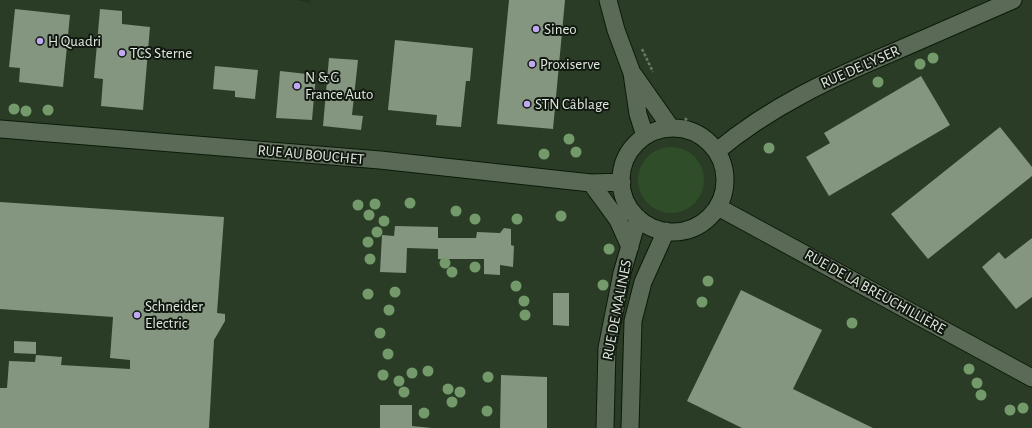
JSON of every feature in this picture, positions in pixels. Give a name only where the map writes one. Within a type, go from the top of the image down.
[{"type":"street","points":[[608,0],[616,30],[632,73],[638,114],[645,136]]},
{"type":"street","name":"RUE DE L'YSER","points":[[717,151],[743,129],[775,108],[829,80],[1013,0]]},
{"type":"street","points":[[632,73],[671,128]]},
{"type":"street","points":[[671,128],[685,129],[708,141],[717,151],[723,164],[725,179],[724,193],[718,207],[708,218],[696,227],[681,231],[666,231],[651,227],[638,218],[627,202],[622,182],[623,168],[628,155],[636,144],[645,136],[658,130],[671,128]]},
{"type":"street","name":"RUE AU BOUCHET","points":[[0,129],[380,160],[590,183],[622,182]]},
{"type":"street","points":[[590,183],[618,220],[630,247]]},
{"type":"street","name":"RUE DE LA BREUCHILLIÈRE","points":[[718,207],[1032,378]]},
{"type":"street","name":"RUE DE MALINES","points":[[605,428],[607,348],[622,272],[638,218]]},
{"type":"street","name":"RUE DE MALINES","points":[[630,428],[633,322],[643,282],[666,231]]},
{"type":"path","points":[[641,47],[654,75]]},
{"type":"path","points":[[684,117],[697,134]]},
{"type":"shaded area","points":[[0,0],[297,0],[311,3],[310,0],[1032,0],[1032,428],[0,428]]},
{"type":"shaded area","points":[[671,147],[684,150],[694,157],[701,167],[704,180],[701,193],[694,203],[684,210],[671,213],[658,210],[648,203],[641,193],[638,180],[641,167],[648,157],[658,150]]},
{"type":"building","points":[[509,0],[565,0],[553,129],[497,124]]},
{"type":"building","name":"H Quadri","points":[[15,9],[70,15],[63,87],[19,82],[20,68],[9,67]]},
{"type":"building","name":"TCS Sterne","points":[[100,9],[122,11],[122,24],[150,27],[143,110],[101,106],[103,79],[94,78]]},
{"type":"building","points":[[395,40],[473,48],[470,81],[466,81],[461,127],[436,125],[437,115],[388,110]]},
{"type":"building","points":[[329,58],[358,60],[352,115],[363,116],[361,130],[323,126]]},
{"type":"building","points":[[215,66],[258,70],[255,99],[235,97],[235,91],[213,89]]},
{"type":"building","name":"N & G France Auto","points":[[280,71],[316,75],[312,120],[276,118]]},
{"type":"building","points":[[921,76],[950,125],[829,196],[806,157],[830,143],[824,133]]},
{"type":"building","points":[[1000,127],[1032,167],[1032,176],[928,259],[891,214]]},
{"type":"building","name":"Schneider Electric","points":[[0,202],[224,217],[217,313],[225,314],[225,321],[214,340],[209,428],[0,428],[0,388],[7,388],[9,361],[35,362],[36,355],[62,357],[61,365],[130,369],[130,360],[110,358],[113,317],[0,309]]},
{"type":"building","points":[[395,226],[438,227],[438,238],[476,238],[477,232],[500,233],[504,228],[511,229],[511,245],[514,246],[513,267],[500,265],[500,275],[484,274],[484,259],[438,259],[438,249],[407,248],[406,273],[380,272],[382,235],[394,236]]},
{"type":"building","points":[[1032,238],[1032,297],[1016,309],[982,267],[999,252],[1005,259]]},
{"type":"building","points":[[741,290],[822,330],[793,389],[873,428],[742,428],[687,401]]},
{"type":"building","points":[[553,293],[569,293],[569,326],[553,325]]},
{"type":"building","points":[[14,341],[36,342],[36,354],[14,353]]},
{"type":"building","points":[[501,375],[547,377],[547,428],[500,428]]},
{"type":"building","points":[[380,405],[412,405],[412,426],[432,428],[380,428]]},
{"type":"place","name":"Sineo","points":[[536,29]]},
{"type":"place","name":"H Quadri","points":[[40,41]]},
{"type":"place","name":"TCS Sterne","points":[[122,53]]},
{"type":"place","name":"Proxiserve","points":[[532,64]]},
{"type":"place","name":"N & G France Auto","points":[[297,86]]},
{"type":"place","name":"STN Câblage","points":[[527,104]]},
{"type":"place","name":"Schneider Electric","points":[[137,315]]}]
